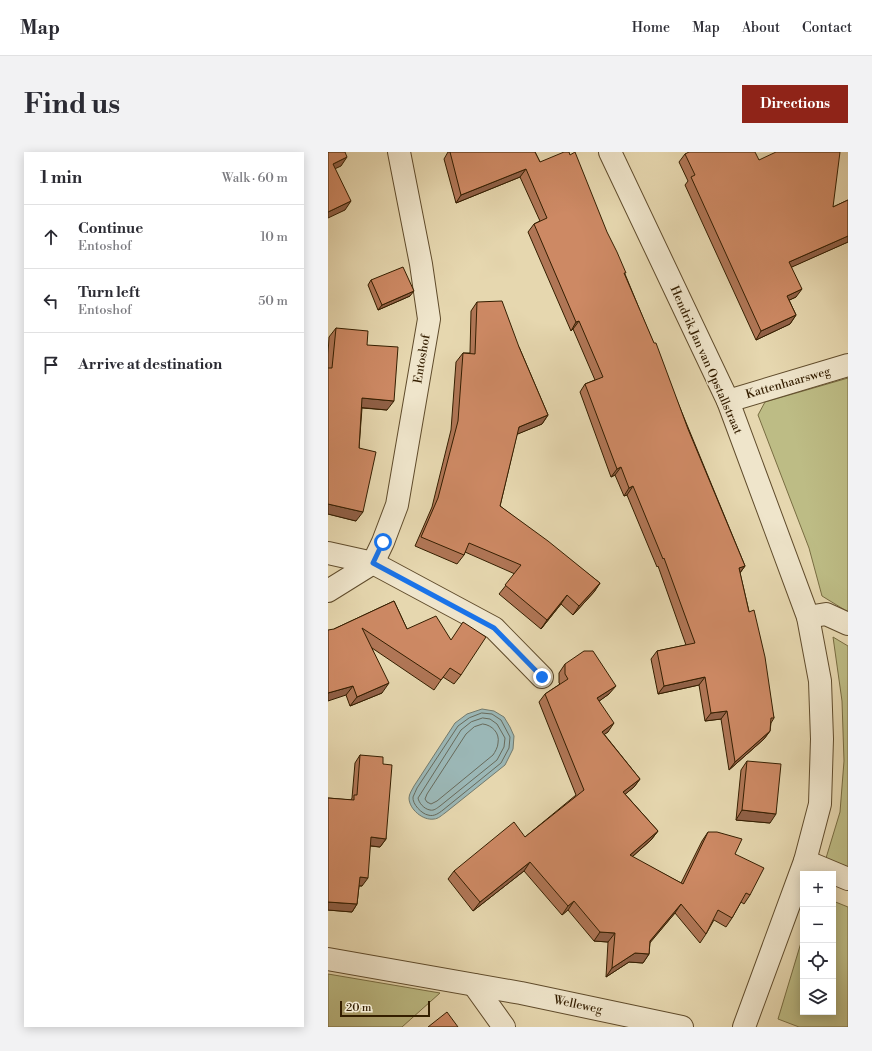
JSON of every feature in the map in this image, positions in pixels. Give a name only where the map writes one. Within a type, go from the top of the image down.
[{"type":"street","name":"Entoshof","points":[[373,563],[383,542],[397,505],[429,319],[421,264],[399,152]]},
{"type":"street","name":"Hendrik Jan van Opstallstraat","points":[[610,152],[728,401],[808,617],[820,681],[822,739],[820,804],[805,861],[744,1027]]},
{"type":"street","name":"Kattenhaarsweg","points":[[728,401],[848,366]]},
{"type":"street","points":[[328,553],[373,563],[494,628],[542,677]]},
{"type":"street","points":[[328,591],[373,563]]},
{"type":"street","points":[[808,617],[826,614],[848,624]]},
{"type":"street","points":[[805,861],[848,879]]},
{"type":"street","name":"Welleweg","points":[[328,959],[521,993],[682,1027]]},
{"type":"street","points":[[474,985],[504,1027]]},
{"type":"shaded area","points":[[848,378],[848,612],[822,596],[809,548],[758,415],[765,402]]},
{"type":"shaded area","points":[[833,637],[848,646],[848,877],[836,873],[836,871],[823,868],[840,812],[844,761],[842,701]]},
{"type":"shaded area","points":[[836,902],[848,907],[848,1027],[799,1027],[778,1019],[800,946],[800,1015],[836,1015]]},
{"type":"shaded area","points":[[328,974],[440,993],[402,1027],[328,1027]]},
{"type":"water","points":[[482,709],[494,711],[504,717],[514,736],[513,749],[505,765],[438,818],[430,819],[421,816],[411,806],[409,798],[414,786],[455,723],[467,714]]},
{"type":"building","points":[[328,152],[345,152],[347,157],[333,164],[351,201],[328,212]]},
{"type":"building","points":[[450,152],[535,152],[540,162],[564,152],[569,152],[570,155],[575,152],[607,232],[626,273],[624,273],[654,343],[656,343],[688,429],[745,566],[739,568],[749,612],[754,610],[765,657],[774,718],[771,718],[770,731],[735,762],[727,711],[711,713],[705,677],[664,686],[657,651],[695,643],[664,558],[663,559],[633,486],[629,488],[621,467],[617,469],[585,384],[603,377],[579,321],[576,322],[534,224],[547,218],[526,169],[461,195]]},
{"type":"building","points":[[689,152],[755,152],[759,160],[776,152],[840,152],[833,207],[848,200],[848,236],[789,262],[802,289],[787,296],[796,315],[761,331],[691,177],[695,175],[685,154]]},
{"type":"building","points":[[403,267],[414,291],[382,305],[371,280]]},
{"type":"building","points":[[502,301],[519,347],[548,415],[519,427],[500,506],[548,541],[600,583],[579,606],[567,595],[547,620],[505,585],[521,565],[469,543],[464,555],[421,537],[438,498],[458,421],[463,353],[475,354],[477,302]]},
{"type":"building","points":[[336,328],[368,331],[367,345],[398,347],[394,401],[362,398],[359,448],[376,452],[363,512],[328,504],[328,368],[332,368]]},
{"type":"building","points":[[394,601],[407,629],[436,616],[451,640],[463,622],[486,637],[461,675],[450,668],[441,680],[362,628],[389,683],[357,697],[353,686],[328,693],[328,630],[334,629]]},
{"type":"building","points":[[584,651],[593,651],[616,686],[597,698],[614,723],[602,732],[640,779],[623,792],[658,831],[630,855],[683,884],[708,832],[717,832],[742,839],[735,854],[764,868],[750,895],[746,893],[732,918],[718,910],[706,934],[681,904],[650,941],[649,954],[635,953],[612,968],[615,933],[600,932],[574,901],[568,906],[530,862],[480,902],[454,871],[514,822],[525,837],[584,790],[545,694],[568,679],[565,674],[565,664]]},
{"type":"building","points":[[360,755],[383,757],[383,764],[392,765],[386,839],[371,837],[368,878],[360,877],[357,904],[328,902],[328,798],[354,800],[354,795],[357,795]]},
{"type":"building","points":[[747,761],[781,764],[776,814],[742,810]]},
{"type":"building","points":[[447,1012],[458,1027],[428,1027]]},
{"type":"route","points":[[383,542],[373,563],[494,628],[542,677]]}]
